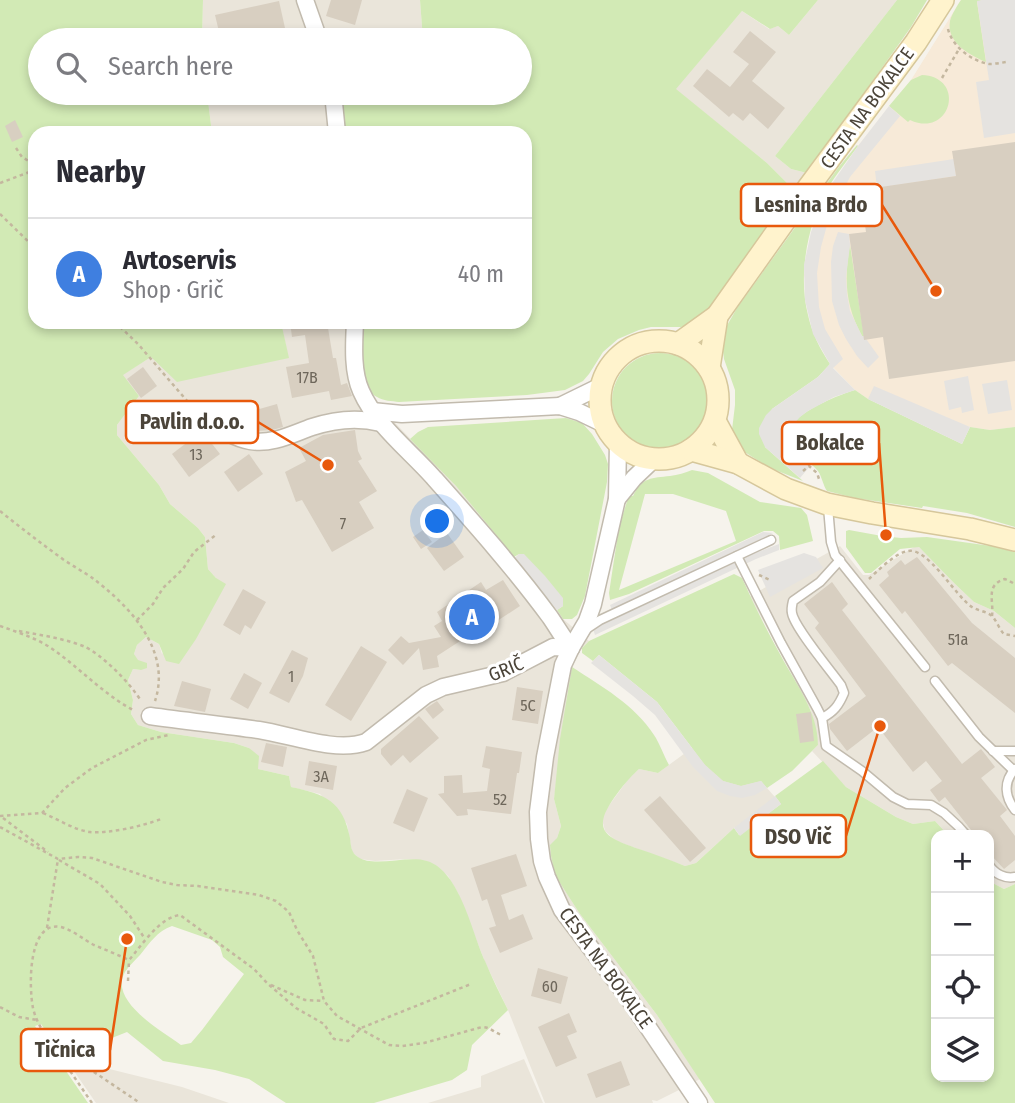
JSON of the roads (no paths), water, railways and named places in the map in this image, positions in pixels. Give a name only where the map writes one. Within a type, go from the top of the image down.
[{"type":"street","points":[[306,0],[315,28]]},
{"type":"street","name":"CESTA NA BOKALCE","points":[[678,344],[717,316],[916,42],[943,0]]},
{"type":"street","points":[[334,105],[336,126]]},
{"type":"street","name":"CESTA NA BOKALCE","points":[[715,421],[718,390],[709,368],[717,316]]},
{"type":"street","points":[[355,329],[355,366],[360,390],[377,417],[416,457],[508,565],[550,617],[570,648]]},
{"type":"street","points":[[709,368],[695,353],[678,344],[643,344],[632,348],[614,363],[603,385],[601,405],[606,425],[618,443],[639,456],[654,459],[670,458],[691,450],[708,434],[715,421]]},
{"type":"street","points":[[560,406],[603,385]]},
{"type":"street","points":[[207,419],[230,435],[249,441],[266,442],[346,419],[560,406],[606,425]]},
{"type":"street","points":[[715,421],[737,463]]},
{"type":"street","name":"CESTA NA BOKALCE","points":[[618,443],[617,499],[593,604],[587,621],[563,665],[545,757],[538,812],[539,839],[542,861],[562,910],[627,996],[697,1102]]},
{"type":"street","points":[[691,450],[737,463],[786,489],[827,504],[970,529],[1015,540]]},
{"type":"street","name":"CESTA NA BOKALCE","points":[[617,499],[654,459]]},
{"type":"street","name":"GRIČ","points":[[150,716],[257,730],[318,742],[358,745],[366,742],[426,695],[443,687],[503,673],[553,647],[570,648]]},
{"type":"lane","points":[[827,504],[833,550],[925,667]]},
{"type":"lane","points":[[580,634],[600,620],[771,540]]},
{"type":"lane","points":[[737,556],[822,718],[826,746],[893,797],[907,804],[931,805],[962,830]]},
{"type":"lane","points":[[822,718],[839,705],[844,693],[841,685],[805,637],[791,611],[793,601],[820,582],[840,560]]},
{"type":"lane","points":[[935,681],[979,737],[1014,769],[1007,782],[1006,791],[1015,810]]},
{"type":"lane","points":[[993,751],[1015,751]]},
{"type":"lane","points":[[994,870],[1007,878],[1015,877]]},
{"type":"place","name":"Lesnina Brdo","points":[[936,291]]},
{"type":"place","name":"Pavlin d.o.o.","points":[[328,465]]},
{"type":"place","name":"Bokalce","points":[[886,535]]},
{"type":"place","name":"Avtoservis","points":[[472,617]]},
{"type":"place","name":"DSO Vič","points":[[880,726]]},
{"type":"place","name":"Tičnica","points":[[127,939]]}]
